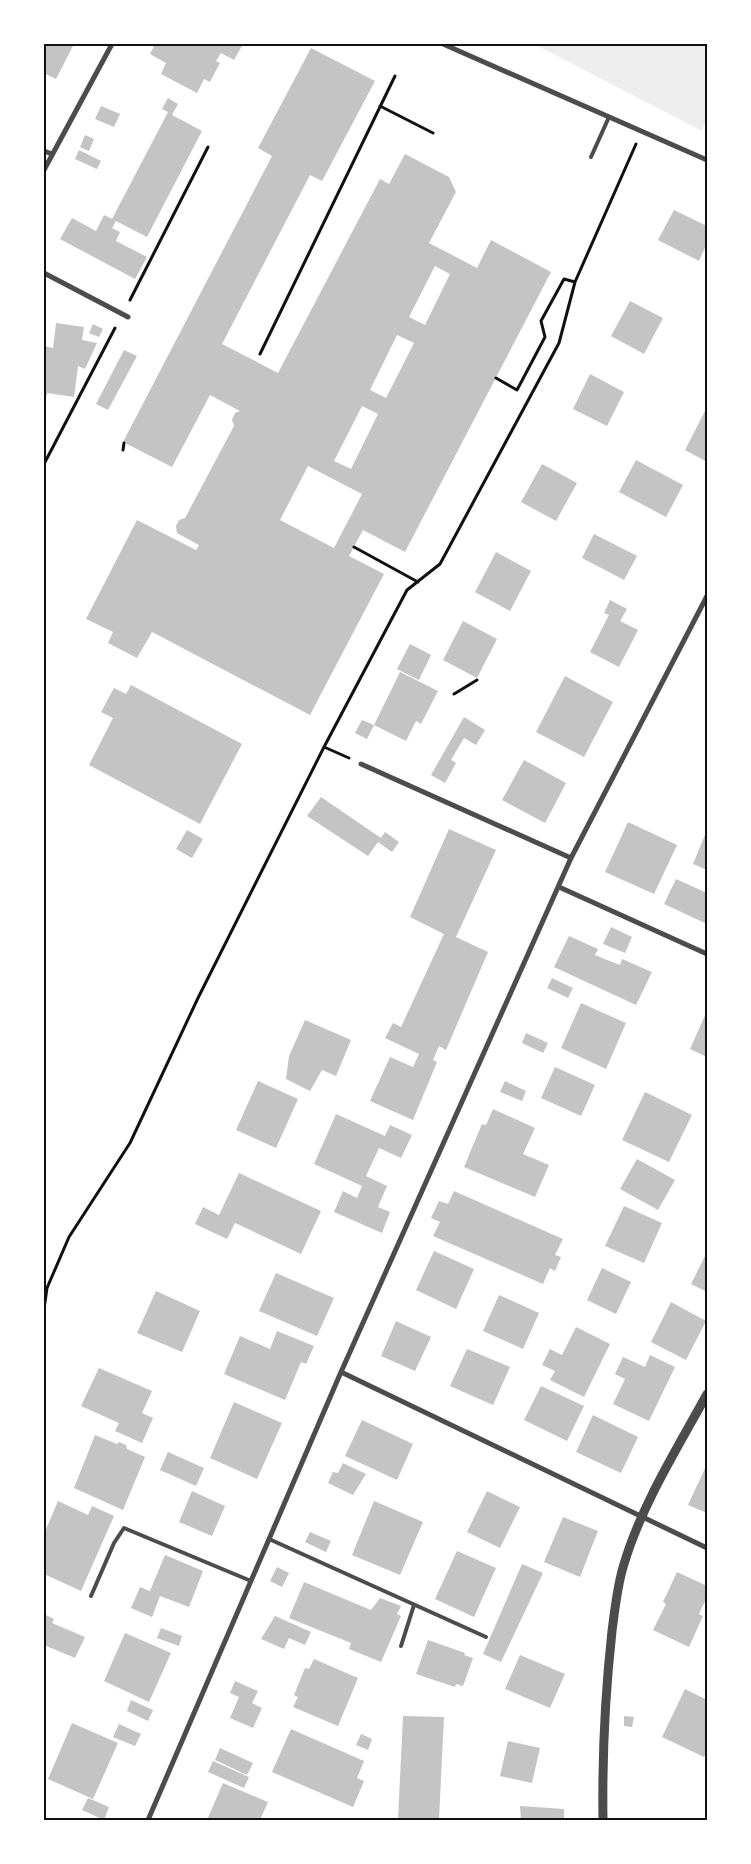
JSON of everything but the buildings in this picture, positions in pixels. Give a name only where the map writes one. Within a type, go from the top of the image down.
[{"type":"street","points":[[44,170],[112,44]]},
{"type":"street","points":[[444,44],[707,160]]},
{"type":"street","points":[[44,151],[52,154]]},
{"type":"street","points":[[44,272],[128,317]]},
{"type":"street","points":[[148,1820],[341,1372],[571,858],[707,596]]},
{"type":"street","points":[[361,764],[571,858]]},
{"type":"street","points":[[559,887],[707,954]]},
{"type":"street","points":[[341,1372],[707,1548]]},
{"type":"street","points":[[603,1820],[602,1753],[608,1664],[624,1565],[642,1517],[707,1394]]},
{"type":"lane","points":[[591,157],[609,117]]},
{"type":"lane","points":[[90,1596],[114,1543],[124,1528],[251,1581]]},
{"type":"lane","points":[[269,1539],[486,1637]]},
{"type":"lane","points":[[401,1646],[414,1605]]},
{"type":"path","points":[[260,354],[395,76]]},
{"type":"path","points":[[380,106],[433,133]]},
{"type":"path","points":[[44,1309],[47,1288],[69,1237],[130,1143],[198,998],[324,747],[407,590],[440,564],[559,344],[575,282],[642,131]]},
{"type":"path","points":[[496,378],[517,390],[545,337],[542,321],[564,279],[575,282]]},
{"type":"path","points":[[123,450],[124,443]]},
{"type":"path","points":[[354,547],[418,582]]},
{"type":"path","points":[[454,694],[477,680]]},
{"type":"path","points":[[324,747],[361,764]]},
{"type":"shaded area","points":[[534,44],[707,44],[707,117],[702,131]]}]
